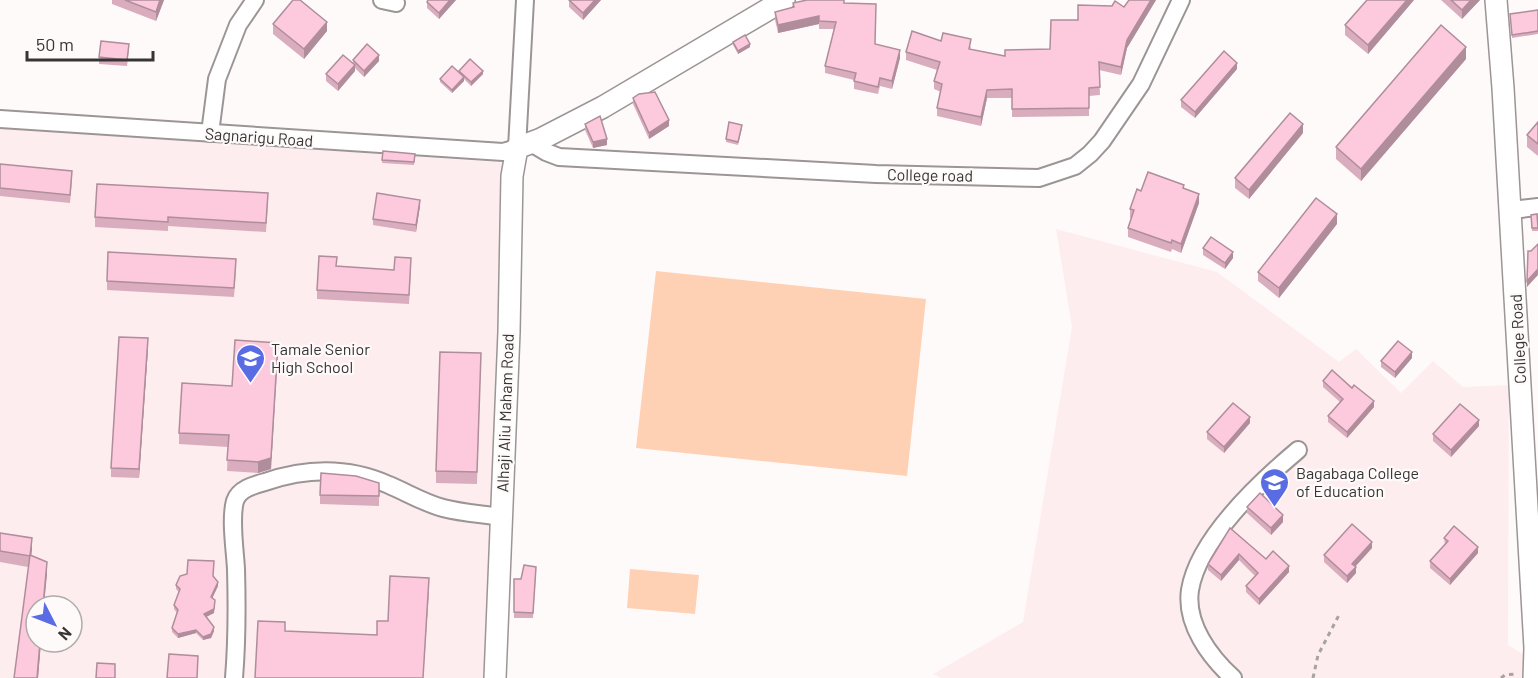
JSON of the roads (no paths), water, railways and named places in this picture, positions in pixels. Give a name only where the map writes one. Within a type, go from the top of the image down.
[{"type":"street","points":[[210,133],[217,79],[238,25],[255,0]]},
{"type":"street","points":[[525,0],[524,145],[603,106],[784,0]]},
{"type":"street","name":"College road","points":[[524,145],[552,155],[584,159],[876,174],[1039,178],[1075,166],[1102,141],[1141,84],[1181,0]]},
{"type":"street","name":"College Road","points":[[1496,0],[1511,210],[1536,649],[1534,678]]},
{"type":"street","name":"Sagnarigu Road","points":[[0,119],[497,153],[524,145]]},
{"type":"street","name":"Alhaji Aliu Maham Road","points":[[495,678],[512,176],[524,145]]},
{"type":"street","points":[[1511,210],[1538,207]]},
{"type":"street","points":[[1233,678],[1205,646],[1193,621],[1190,592],[1197,567],[1221,528],[1241,503],[1298,450]]},
{"type":"street","points":[[234,678],[236,575],[234,512],[237,497],[243,491],[268,481],[319,470],[355,473],[386,483],[442,508],[501,517]]},
{"type":"place","name":"Tamale Senior High School","points":[[250,384]]},
{"type":"place","name":"Bagabaga College of Education","points":[[1275,508]]}]
